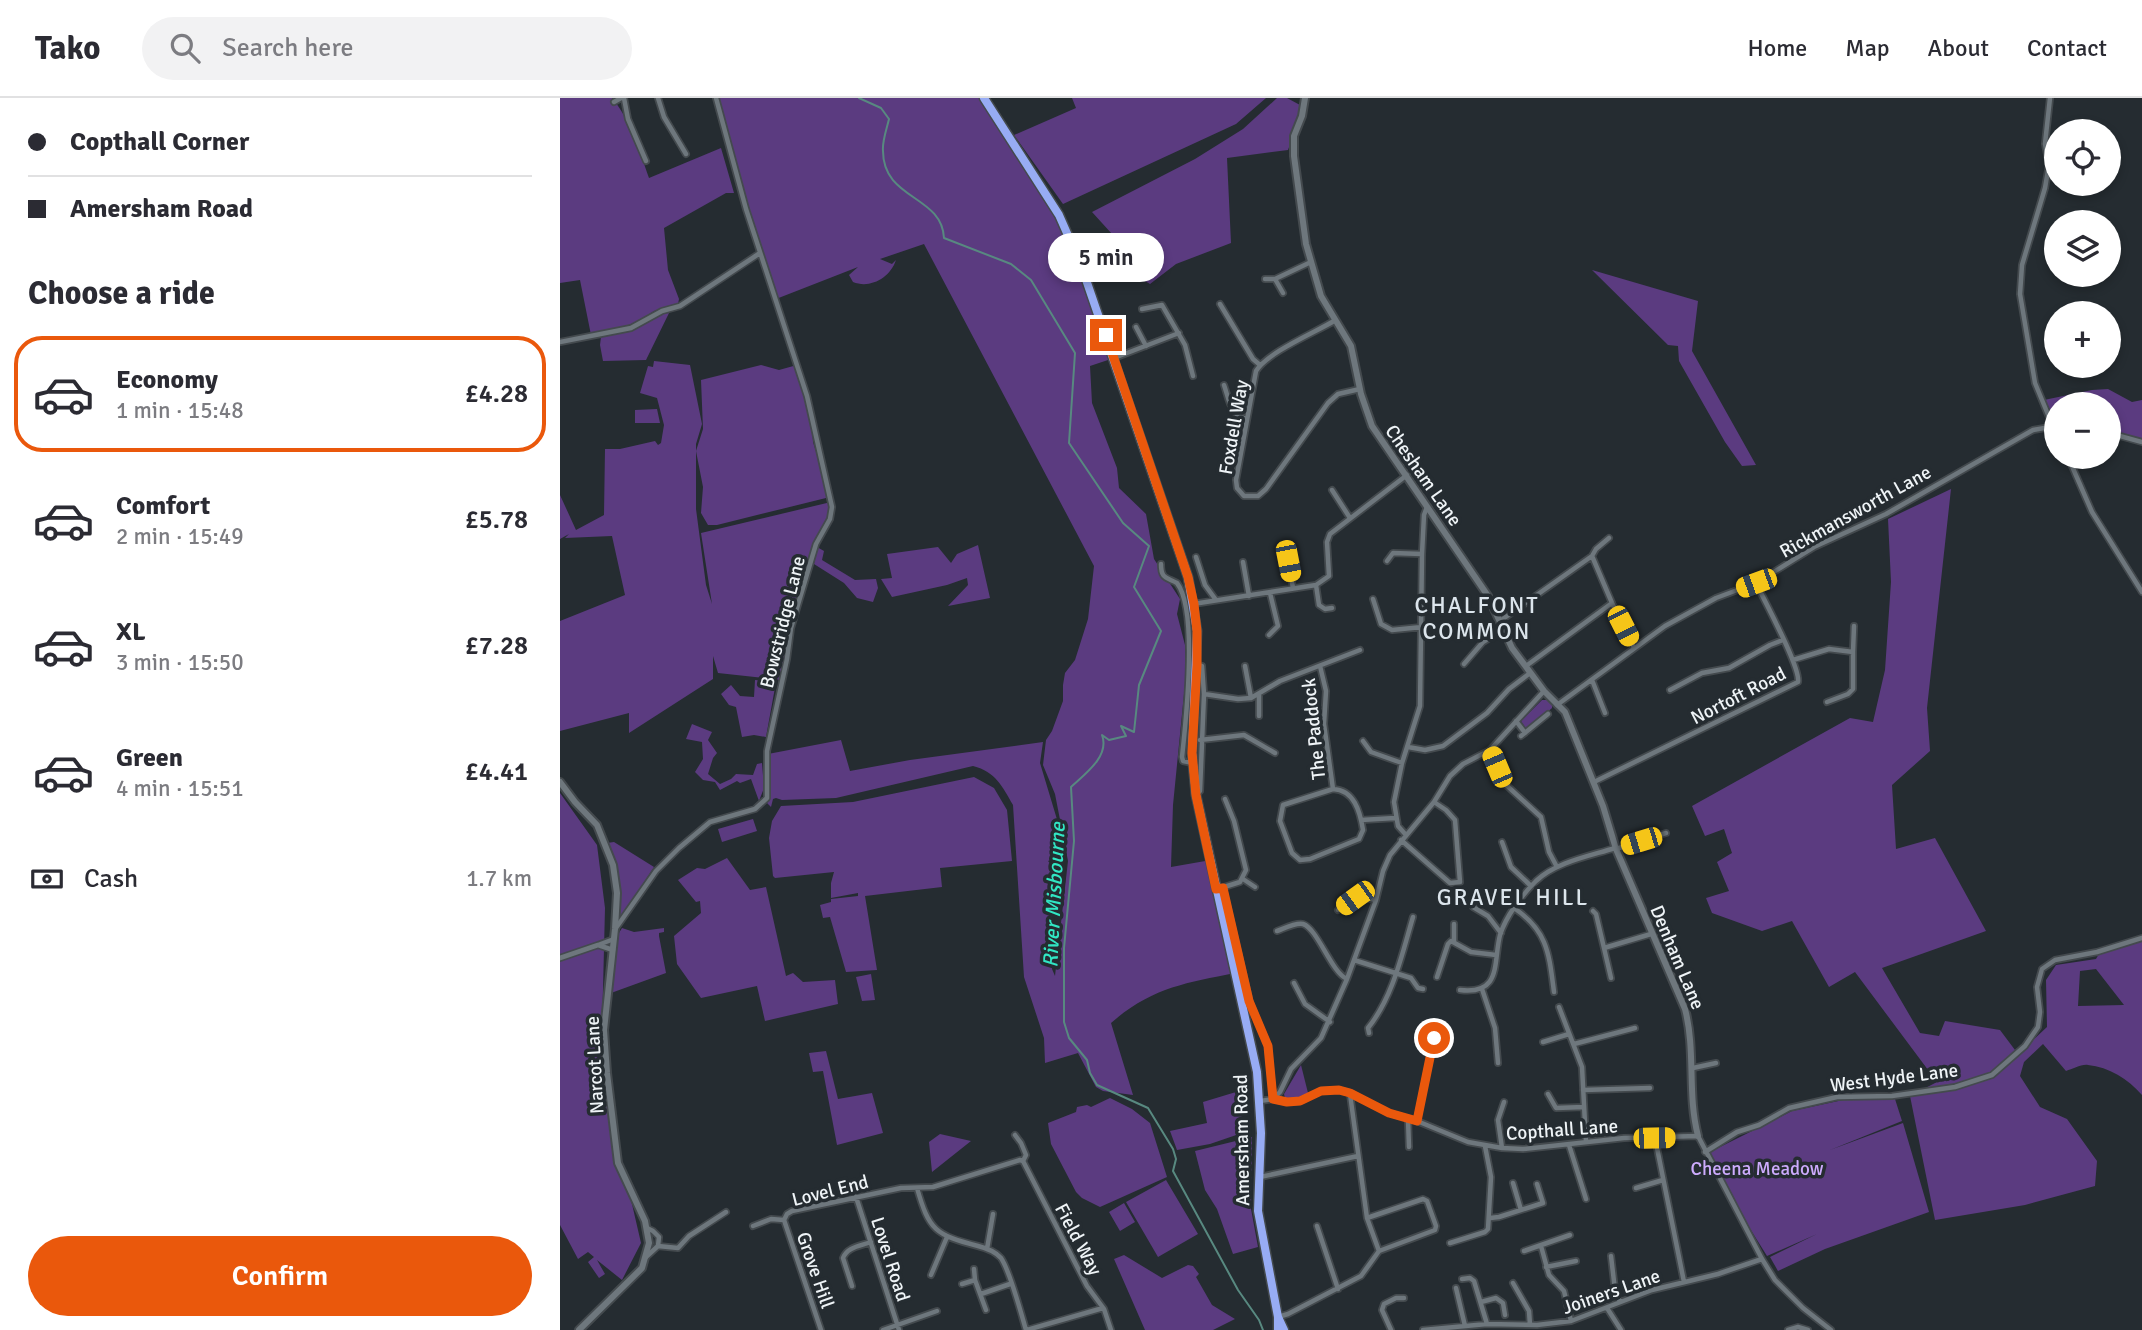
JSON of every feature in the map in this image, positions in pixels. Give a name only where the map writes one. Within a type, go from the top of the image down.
[{"type":"highway","name":"Amersham Road","points":[[984,98],[1059,215],[1082,265],[1188,577],[1197,631],[1193,763],[1196,795],[1220,889],[1257,1072],[1260,1101],[1259,1219],[1278,1317],[1278,1330]]},
{"type":"highway","name":"Amersham Road","points":[[1278,1317],[1284,1330]]},
{"type":"street","points":[[614,102],[623,98],[628,119],[646,161]]},
{"type":"street","points":[[658,98],[664,117],[686,154]]},
{"type":"street","name":"Bowstridge Lane","points":[[615,929],[656,871],[710,822],[755,809],[767,798],[767,751],[791,628],[816,544],[830,519],[832,506],[807,396],[760,253],[716,98]]},
{"type":"street","name":"Chesham Lane","points":[[1305,98],[1302,116],[1294,136],[1294,156],[1311,262],[1321,296],[1351,346],[1360,389],[1372,426],[1488,596],[1502,630],[1544,691]]},
{"type":"street","points":[[2044,403],[2035,383],[2020,294],[2022,265],[2047,176],[2049,158],[2045,144],[2050,98]]},
{"type":"street","points":[[560,342],[631,328],[662,311],[680,306],[760,253]]},
{"type":"street","points":[[1265,279],[1275,279],[1311,262]]},
{"type":"street","points":[[1275,279],[1283,293]]},
{"type":"street","points":[[1220,304],[1253,359],[1260,365]]},
{"type":"street","points":[[1142,309],[1162,305],[1185,345],[1193,376]]},
{"type":"street","name":"Foxdell Way","points":[[1334,321],[1260,365],[1256,371],[1236,480],[1237,488],[1244,496],[1258,496],[1287,463],[1328,403],[1338,394],[1360,389]]},
{"type":"street","points":[[1136,327],[1146,346]]},
{"type":"street","points":[[1114,358],[1179,333]]},
{"type":"street","points":[[1224,385],[1233,412],[1247,419]]},
{"type":"street","name":"Rickmansworth Lane","points":[[1557,705],[1665,626],[1716,598],[1756,583],[1814,547],[1886,514],[2033,430],[2044,427]]},
{"type":"street","points":[[2121,436],[2142,442]]},
{"type":"street","points":[[2073,469],[2092,512],[2142,592]]},
{"type":"street","points":[[1194,604],[1316,585],[1329,576],[1327,542],[1330,534],[1407,475]]},
{"type":"street","points":[[1332,490],[1350,518]]},
{"type":"street","points":[[1406,835],[1395,818],[1395,789],[1420,706],[1422,554],[1427,506]]},
{"type":"street","points":[[1499,622],[1592,556],[1609,538]]},
{"type":"street","points":[[1387,561],[1393,553],[1422,554]]},
{"type":"street","points":[[1592,556],[1634,648]]},
{"type":"street","points":[[1196,557],[1205,585],[1216,600]]},
{"type":"street","points":[[1288,561],[1293,588]]},
{"type":"street","points":[[1243,562],[1249,596]]},
{"type":"street","points":[[1161,564],[1161,574],[1177,583],[1184,597],[1189,669],[1182,757],[1183,761],[1193,763]]},
{"type":"street","name":"Nortoft Road","points":[[1594,782],[1798,682],[1799,676],[1793,660],[1756,583]]},
{"type":"street","points":[[1316,585],[1319,605],[1325,609],[1332,608]]},
{"type":"street","points":[[1269,635],[1278,626],[1270,593]]},
{"type":"street","points":[[1373,599],[1381,625],[1392,630],[1422,626]]},
{"type":"street","points":[[1525,666],[1612,603]]},
{"type":"street","points":[[1827,702],[1853,689],[1854,626]]},
{"type":"street","points":[[1464,664],[1483,642],[1502,630]]},
{"type":"street","points":[[1670,690],[1702,673],[1729,667],[1783,640]]},
{"type":"street","name":"The Paddock","points":[[1251,698],[1280,681],[1360,650]]},
{"type":"street","points":[[1793,660],[1823,650],[1853,652]]},
{"type":"street","points":[[1196,795],[1200,791],[1203,694],[1203,670],[1202,666],[1197,665]]},
{"type":"street","points":[[1203,694],[1251,698],[1245,666]]},
{"type":"street","name":"The Paddock","points":[[1320,666],[1326,691],[1324,724],[1333,789]]},
{"type":"street","points":[[1408,747],[1426,750],[1443,746],[1487,713],[1530,673]]},
{"type":"street","points":[[1592,680],[1605,713]]},
{"type":"street","points":[[1260,1101],[1273,1099],[1280,1092],[1291,1069],[1310,1044],[1321,1038],[1330,1022],[1376,900],[1383,871],[1401,840],[1434,802],[1450,776],[1463,764],[1490,750],[1544,691],[1557,705]]},
{"type":"street","points":[[1259,694],[1259,716]]},
{"type":"street","name":"Denham Lane","points":[[1557,705],[1565,712],[1594,782],[1616,848],[1685,1009],[1691,1034],[1693,1104],[1698,1136],[1775,1280],[1826,1329]]},
{"type":"street","points":[[1516,721],[1523,735],[1548,714]]},
{"type":"street","points":[[1200,740],[1244,735],[1275,753]]},
{"type":"street","points":[[1363,741],[1371,752],[1402,763]]},
{"type":"street","points":[[1490,750],[1504,783],[1541,817],[1549,852],[1557,867]]},
{"type":"street","name":"Narcot Lane","points":[[560,782],[597,825],[611,860],[617,893],[604,1030],[618,1163],[647,1228],[649,1243],[646,1257]]},
{"type":"street","points":[[1333,789],[1344,790],[1352,796],[1362,820],[1363,830],[1359,839],[1310,859],[1300,860],[1292,853],[1280,821],[1283,805],[1333,789]]},
{"type":"street","points":[[1225,799],[1247,870],[1243,879],[1220,889],[1249,1001],[1268,1046],[1273,1099]]},
{"type":"street","points":[[1401,840],[1450,883],[1460,882],[1455,820],[1434,802]]},
{"type":"street","points":[[1362,820],[1395,818]]},
{"type":"street","points":[[1460,990],[1482,989],[1493,978],[1501,933],[1514,908],[1531,886],[1548,872],[1666,834]]},
{"type":"street","points":[[1502,842],[1511,867],[1531,886]]},
{"type":"street","points":[[1243,879],[1255,887]]},
{"type":"street","points":[[1338,910],[1355,898],[1376,900]]},
{"type":"street","points":[[1473,907],[1488,916],[1501,933]]},
{"type":"street","points":[[1514,908],[1530,919],[1543,938],[1549,952],[1554,992]]},
{"type":"street","points":[[1593,911],[1596,914],[1611,978]]},
{"type":"street","points":[[1369,1033],[1368,1028],[1379,1014],[1396,974],[1413,917]]},
{"type":"street","points":[[1277,931],[1298,924],[1306,926],[1331,958],[1340,976],[1347,979]]},
{"type":"street","points":[[1454,924],[1454,941]]},
{"type":"street","points":[[1604,948],[1651,934]]},
{"type":"street","name":"West Hyde Lane","points":[[1705,1152],[1737,1132],[1759,1125],[1789,1108],[1837,1097],[1892,1096],[1955,1087],[1992,1075],[2025,1046],[2038,1027],[2040,1012],[2037,987],[2042,969],[2054,960],[2096,952],[2142,937]]},
{"type":"street","points":[[560,958],[614,939]]},
{"type":"street","points":[[1454,941],[1471,952],[1496,955]]},
{"type":"street","points":[[1437,977],[1448,944],[1454,941]]},
{"type":"street","points":[[598,945],[613,950]]},
{"type":"street","points":[[1354,960],[1410,978],[1418,988],[1423,989]]},
{"type":"street","points":[[1294,983],[1305,1004],[1330,1022]]},
{"type":"street","points":[[1482,989],[1495,1028],[1498,1063]]},
{"type":"street","points":[[1559,1007],[1582,1067],[1586,1142]]},
{"type":"street","points":[[1574,1044],[1635,1028]]},
{"type":"street","points":[[1544,1042],[1569,1034]]},
{"type":"street","points":[[1417,1121],[1434,1038]]},
{"type":"street","points":[[1693,1068],[1716,1063]]},
{"type":"street","points":[[1583,1090],[1650,1088]]},
{"type":"street","name":"Copthall Lane","points":[[1273,1099],[1300,1101],[1321,1091],[1339,1090],[1389,1113],[1417,1121],[1468,1142],[1502,1148],[1523,1149],[1623,1138],[1698,1136]]},
{"type":"street","points":[[1350,1093],[1367,1218],[1379,1251]]},
{"type":"street","points":[[1548,1094],[1556,1108],[1584,1107]]},
{"type":"street","points":[[1502,1148],[1497,1120],[1504,1102]]},
{"type":"street","points":[[1408,1119],[1409,1147]]},
{"type":"street","name":"Field Way","points":[[1015,1135],[1026,1155],[1023,1161],[1087,1286],[1103,1308],[1111,1330]]},
{"type":"street","points":[[1654,1138],[1684,1282]]},
{"type":"street","points":[[1569,1145],[1586,1199]]},
{"type":"street","points":[[1450,1242],[1485,1232],[1490,1218],[1491,1177],[1485,1146]]},
{"type":"street","points":[[1259,1178],[1359,1156]]},
{"type":"street","name":"Lovel End","points":[[753,1226],[771,1219],[784,1220],[792,1211],[901,1188],[933,1187],[1023,1161]]},
{"type":"street","points":[[1636,1188],[1663,1181]]},
{"type":"street","points":[[1513,1183],[1521,1210]]},
{"type":"street","points":[[1490,1218],[1544,1204],[1537,1184]]},
{"type":"street","points":[[917,1188],[925,1216],[935,1230],[947,1237],[987,1248],[1001,1258],[1026,1330],[1045,1328],[1103,1308]]},
{"type":"street","name":"Lovel Road","points":[[856,1196],[899,1327]]},
{"type":"street","points":[[1278,1317],[1361,1276],[1379,1251],[1435,1230],[1436,1226],[1427,1201],[1423,1199],[1367,1218]]},
{"type":"street","points":[[658,1246],[678,1248],[689,1236],[726,1212]]},
{"type":"street","points":[[987,1248],[993,1214]]},
{"type":"street","name":"Grove Hill","points":[[784,1220],[821,1330]]},
{"type":"street","points":[[1317,1226],[1338,1289]]},
{"type":"street","points":[[579,1330],[629,1283],[642,1268],[646,1257],[658,1246],[659,1237],[647,1228]]},
{"type":"street","points":[[1524,1251],[1570,1236]]},
{"type":"street","points":[[932,1275],[947,1237]]},
{"type":"street","points":[[852,1286],[844,1254],[847,1250],[870,1242]]},
{"type":"street","points":[[1541,1246],[1549,1275],[1564,1291],[1571,1321]]},
{"type":"street","points":[[1611,1256],[1615,1290],[1620,1302]]},
{"type":"street","name":"Joiners Lane","points":[[1423,1330],[1487,1324],[1507,1327],[1530,1325],[1538,1328],[1571,1321],[1652,1290],[1762,1259]]},
{"type":"street","points":[[1546,1267],[1576,1261]]},
{"type":"street","points":[[974,1269],[975,1280],[986,1310]]},
{"type":"street","points":[[1462,1279],[1470,1278],[1475,1281],[1487,1324]]},
{"type":"street","points":[[962,1284],[975,1280]]},
{"type":"street","points":[[1513,1283],[1529,1311],[1530,1325]]},
{"type":"street","points":[[981,1294],[1010,1284]]},
{"type":"street","points":[[1456,1288],[1465,1326]]},
{"type":"street","points":[[1391,1330],[1382,1310],[1384,1304],[1396,1298],[1404,1298]]},
{"type":"street","points":[[1481,1302],[1496,1298],[1503,1303],[1505,1315]]},
{"type":"street","points":[[1607,1308],[1621,1330]]},
{"type":"street","points":[[883,1330],[899,1327],[937,1311]]},
{"type":"street","points":[[1788,1330],[1798,1327],[1808,1330]]},
{"type":"green space","points":[[560,98],[612,98],[629,126],[649,178],[721,148],[734,193],[726,193],[664,228],[668,270],[679,299],[678,304],[654,311],[636,323],[591,335],[580,280],[560,283]]},
{"type":"green space","points":[[719,98],[984,98],[1059,215],[1114,358],[1090,366],[1092,403],[1117,468],[1119,488],[1146,514],[1154,559],[1180,599],[1177,614],[1185,645],[1186,674],[1173,805],[1171,867],[1211,860],[1235,973],[1184,984],[1155,994],[1111,1023],[1133,1095],[1103,1091],[1096,1087],[1078,1053],[1045,1063],[1044,1038],[1024,977],[1013,805],[993,776],[973,766],[836,798],[776,798],[773,799],[771,807],[767,803],[771,789],[768,754],[841,740],[850,771],[1043,742],[1040,763],[1062,836],[1053,852],[1053,859],[1048,861],[1052,866],[1052,969],[1055,976],[1068,861],[1055,794],[1043,765],[1046,740],[1063,701],[1065,673],[1075,660],[1088,619],[1094,566],[924,244],[880,259],[892,264],[896,260],[884,277],[872,283],[853,282],[849,275],[858,267],[776,299],[746,209]]},
{"type":"green space","points":[[1072,98],[1266,98],[1236,124],[1063,204],[1014,135],[1076,108]]},
{"type":"green space","points":[[1277,98],[1287,98],[1300,105],[1288,150],[1227,158],[1231,243],[1176,264],[1150,284],[1127,270],[1087,259],[1122,245],[1092,212],[1195,159],[1243,129]]},
{"type":"green space","points":[[1592,270],[1698,301],[1692,351],[1756,465],[1742,466],[1725,442],[1679,361],[1678,346],[1668,345]]},
{"type":"green space","points":[[669,313],[646,360],[603,361],[601,337],[633,329],[660,314]]},
{"type":"green space","points":[[654,361],[690,365],[702,424],[696,444],[696,509],[706,585],[712,604],[701,533],[831,502],[832,507],[802,592],[781,680],[718,673],[713,656],[713,679],[629,733],[629,713],[560,731],[560,621],[625,595],[612,536],[565,538],[569,534],[560,539],[560,495],[576,530],[604,515],[605,449],[620,449],[655,441],[658,445],[661,443],[664,425],[657,398],[640,393],[648,366],[653,367]]},
{"type":"green space","points":[[761,365],[779,370],[797,365],[812,417],[813,442],[830,497],[708,525],[701,513],[703,487],[696,451],[703,429],[701,380]]},
{"type":"green space","points":[[2108,389],[2114,392],[2082,392]]},
{"type":"green space","points":[[2121,396],[2132,402],[2142,400],[2142,440],[2121,435]]},
{"type":"green space","points":[[657,409],[660,423],[635,423],[635,410]]},
{"type":"green space","points":[[1951,489],[1927,708],[1930,751],[1892,785],[1896,849],[1935,838],[1986,931],[1882,968],[1920,1033],[1939,1036],[1945,1021],[2000,1030],[2018,1054],[2047,1027],[2046,980],[2056,965],[2096,959],[2100,952],[2142,937],[2142,1095],[2124,1079],[2103,1068],[2085,1065],[2066,1071],[2043,1044],[2024,1062],[2020,1076],[2040,1107],[2067,1119],[2097,1161],[2095,1186],[2025,1205],[1935,1220],[1910,1096],[1937,1082],[1855,972],[1829,987],[1792,921],[1762,931],[1712,913],[1706,898],[1729,891],[1717,862],[1732,853],[1724,829],[1705,836],[1692,806],[1850,718],[1873,722],[1885,670],[1891,582],[1888,519]],"holes":[[[2096,969],[2124,1005],[2078,1006],[2080,971]]]},
{"type":"green space","points":[[978,545],[990,598],[948,606],[968,585],[967,578],[892,597],[881,579],[892,578],[887,554],[938,547],[951,563],[957,554]]},
{"type":"green space","points":[[817,547],[824,551],[822,560],[855,580],[876,579],[878,588],[873,602],[857,598],[844,583],[814,564]]},
{"type":"green space","points":[[755,680],[776,682],[766,737],[742,737],[736,707],[729,705],[721,694],[731,685],[740,696],[754,697]]},
{"type":"green space","points":[[1542,700],[1552,703],[1552,708],[1526,729],[1521,721]]},
{"type":"green space","points":[[692,724],[712,732],[708,740],[717,753],[708,774],[720,784],[736,774],[753,775],[757,764],[762,763],[764,788],[759,801],[751,779],[740,783],[737,781],[720,790],[715,782],[703,780],[695,772],[703,759],[702,742],[686,739]]},
{"type":"green space","points":[[974,777],[994,788],[1007,810],[1012,861],[940,868],[942,887],[865,896],[877,970],[846,972],[830,917],[823,918],[820,905],[831,902],[831,899],[858,896],[858,893],[831,898],[834,872],[775,878],[773,876],[769,838],[772,821],[781,806],[853,802]]},
{"type":"green space","points":[[560,793],[597,845],[605,908],[601,1070],[641,1243],[622,1280],[597,1260],[605,1274],[599,1278],[588,1262],[594,1257],[588,1252],[578,1259],[560,1225]]},
{"type":"green space","points":[[753,819],[757,831],[722,842],[718,829]]},
{"type":"green space","points":[[614,842],[654,867],[619,921],[615,868],[607,843]]},
{"type":"green space","points":[[727,858],[750,890],[766,887],[786,976],[793,973],[803,982],[835,980],[838,1004],[765,1021],[757,986],[701,998],[677,964],[674,936],[701,913],[700,901],[696,902],[678,880],[697,868],[705,869]]},
{"type":"green space","points":[[622,928],[634,932],[664,928],[664,932],[659,933],[659,936],[666,973],[611,993],[619,933]]},
{"type":"green space","points":[[871,974],[875,1000],[862,1001],[856,977]]},
{"type":"green space","points":[[826,1051],[838,1099],[872,1093],[883,1133],[837,1145],[823,1071],[813,1072],[809,1053]]},
{"type":"green space","points":[[1301,1065],[1308,1093],[1295,1099],[1285,1098],[1284,1094]]},
{"type":"green space","points":[[1236,1092],[1245,1132],[1210,1144],[1177,1150],[1170,1131],[1207,1123],[1203,1102]]},
{"type":"green space","points":[[1110,1098],[1132,1109],[1150,1123],[1167,1177],[1100,1207],[1076,1192],[1051,1144],[1048,1123],[1076,1112],[1077,1107],[1091,1107]]},
{"type":"green space","name":"Cheena Meadow","points":[[1895,1099],[1902,1121],[1830,1150],[1903,1123],[1929,1212],[1825,1249],[1778,1271],[1770,1257],[1817,1234],[1767,1256],[1744,1219],[1710,1152],[1792,1111],[1843,1100]]},
{"type":"green space","points":[[940,1134],[971,1141],[932,1172],[929,1142]]},
{"type":"green space","points":[[1252,1137],[1251,1209],[1258,1247],[1233,1254],[1217,1209],[1205,1190],[1195,1151]]},
{"type":"green space","points":[[1166,1180],[1198,1234],[1158,1257],[1126,1202]]},
{"type":"green space","points":[[1124,1203],[1135,1222],[1120,1231],[1109,1212]]},
{"type":"green space","points":[[1124,1255],[1162,1278],[1188,1265],[1193,1266],[1199,1274],[1196,1277],[1212,1305],[1235,1319],[1213,1330],[1145,1330],[1114,1259]]},
{"type":"waterway","name":"River Misbourne","points":[[859,98],[881,108],[889,119],[883,147],[886,167],[892,179],[902,189],[934,213],[941,224],[944,238],[1011,264],[1031,280],[1075,353],[1069,443],[1123,523],[1149,546],[1134,587],[1161,631],[1139,685],[1134,732],[1121,726],[1126,736],[1109,740],[1102,735],[1104,743],[1099,757],[1071,787],[1074,841],[1064,948],[1064,1022],[1069,1038],[1087,1060],[1097,1085],[1148,1108],[1173,1149],[1176,1159],[1173,1171],[1263,1330]]},
{"type":"district","name":"CHALFONT COMMON","points":[[1477,618]]},
{"type":"district","name":"GRAVEL HILL","points":[[1513,897]]},
{"type":"route","points":[[1106,335],[1188,577],[1194,604],[1197,665],[1192,753],[1196,795],[1216,889],[1223,888],[1249,1001],[1268,1046],[1273,1099],[1300,1101],[1321,1091],[1339,1090],[1389,1113],[1417,1121],[1434,1038]]}]
